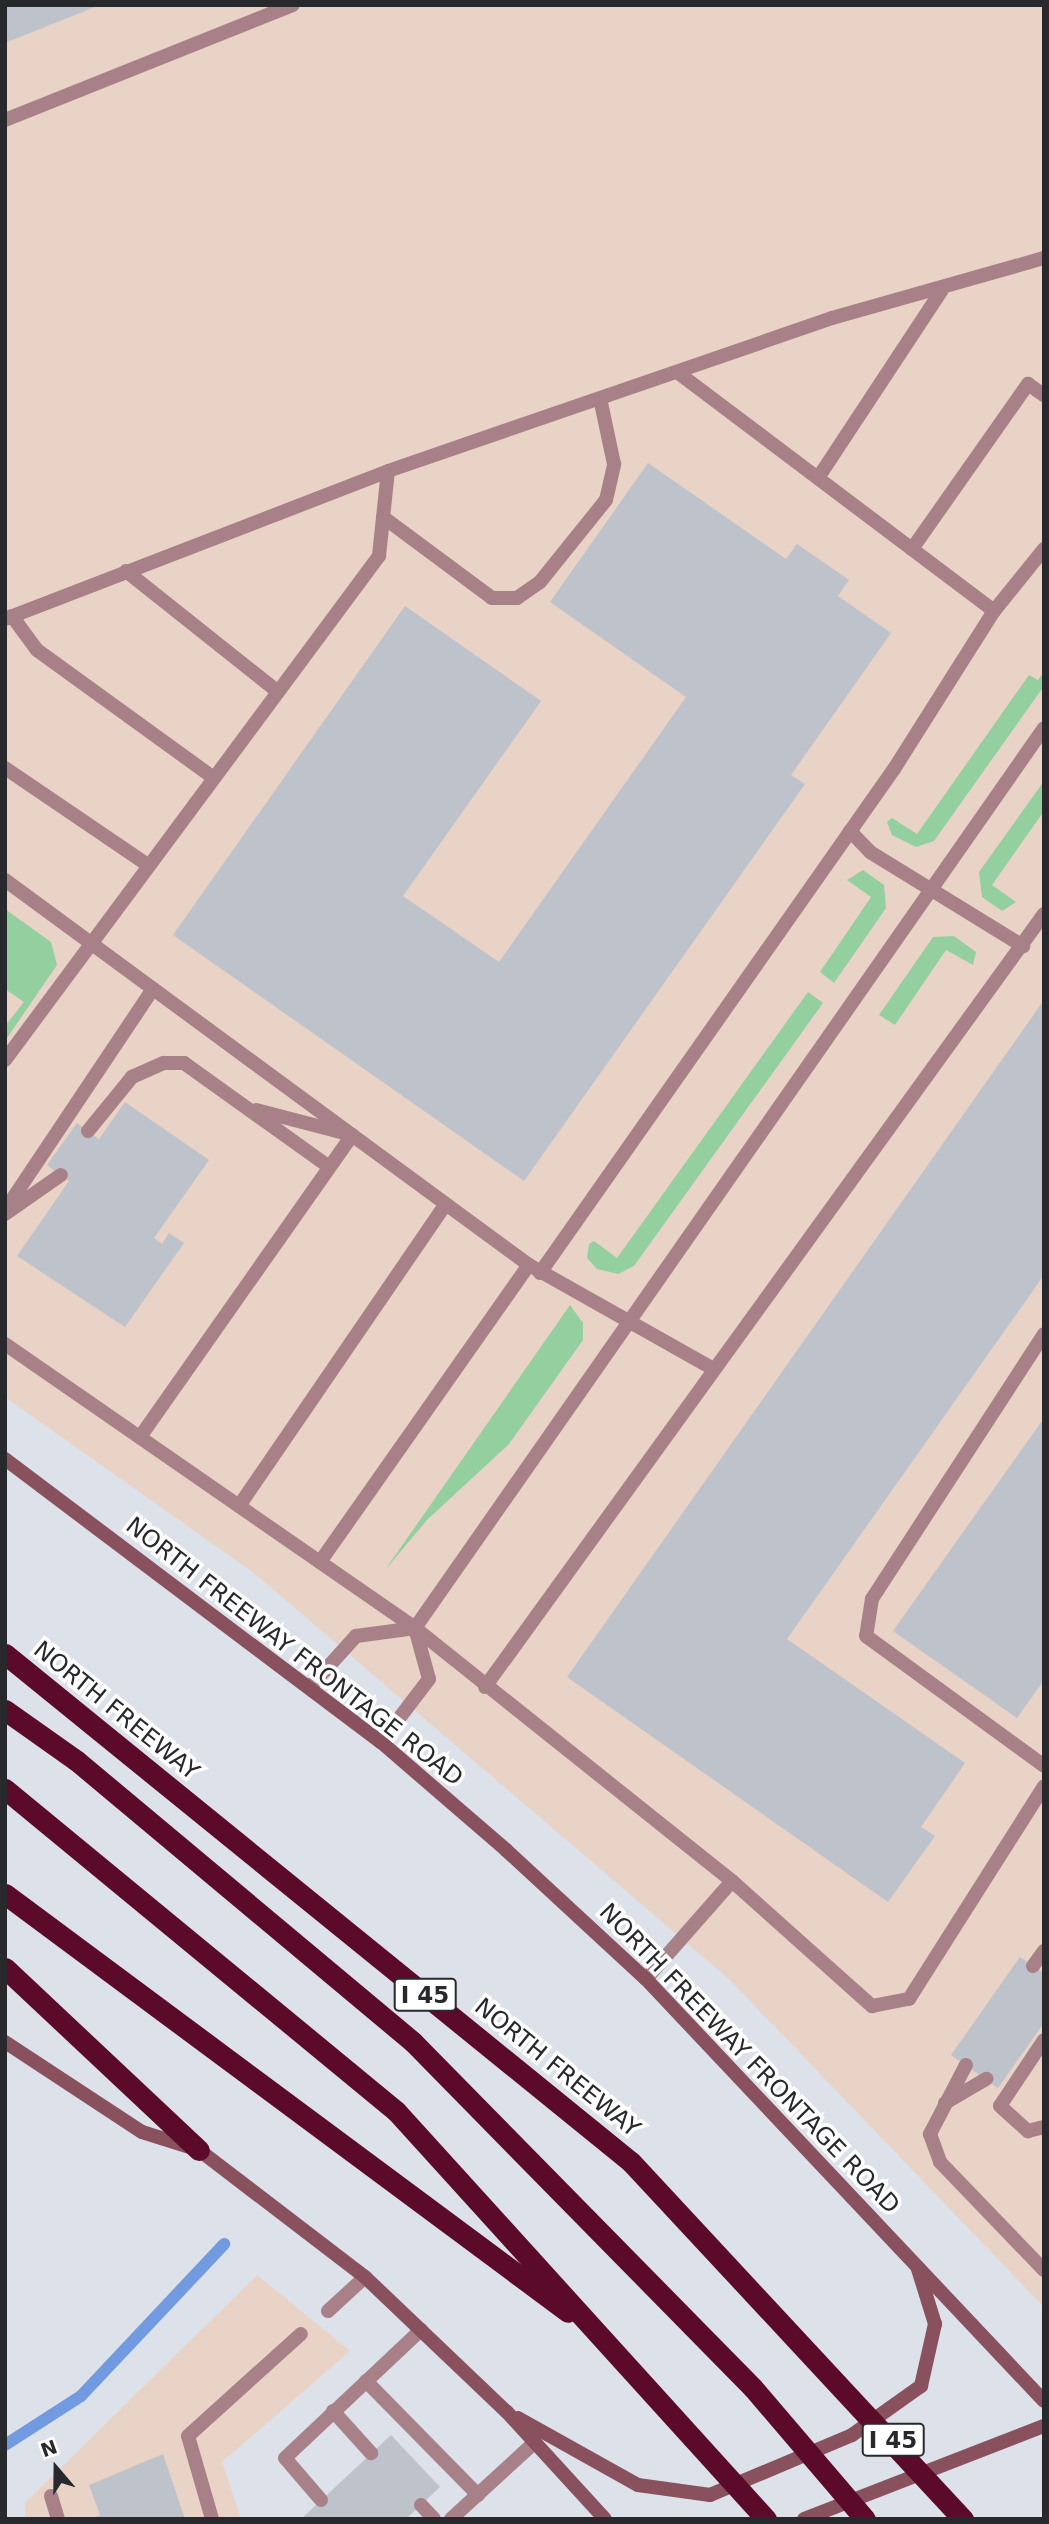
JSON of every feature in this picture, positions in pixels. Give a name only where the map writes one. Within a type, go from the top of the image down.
[{"type":"highway","name":"NORTH FREEWAY","points":[[5,1654],[631,2162],[822,2361],[963,2519]]},
{"type":"highway","points":[[5,1710],[77,1761],[413,2042],[753,2388],[866,2519]]},
{"type":"highway","points":[[5,1789],[396,2111],[618,2350],[766,2519]]},
{"type":"highway","points":[[5,1894],[225,2055],[618,2350]]},
{"type":"highway","points":[[5,1968],[199,2150]]},
{"type":"main road","name":"NORTH FREEWAY FRONTAGE ROAD","points":[[5,1459],[381,1742],[646,1979],[1044,2401]]},
{"type":"main road","points":[[5,2042],[142,2132],[199,2150],[365,2277],[507,2412],[605,2519]]},
{"type":"main road","points":[[507,2412],[638,2485],[710,2495],[852,2435],[921,2386],[935,2324],[917,2265]]},
{"type":"main road","points":[[804,2519],[1044,2426]]},
{"type":"lane","points":[[5,120],[293,5]]},
{"type":"lane","points":[[214,778],[37,650],[9,617],[388,471],[832,318],[942,290],[1044,258]]},
{"type":"lane","points":[[818,478],[942,290]]},
{"type":"lane","points":[[677,372],[994,611]]},
{"type":"lane","points":[[912,549],[1028,384],[1044,395]]},
{"type":"lane","points":[[383,517],[492,598],[517,598],[540,582],[606,500],[614,464],[600,398]]},
{"type":"lane","points":[[5,1060],[379,556],[388,471]]},
{"type":"lane","points":[[320,1562],[850,831],[994,611],[1044,549]]},
{"type":"lane","points":[[126,571],[278,692]]},
{"type":"lane","points":[[310,1687],[356,1636],[415,1628],[629,1318],[1044,728]]},
{"type":"lane","points":[[5,768],[149,866]]},
{"type":"lane","points":[[850,831],[870,852],[1023,946]]},
{"type":"lane","points":[[5,880],[535,1269],[629,1318],[712,1368]]},
{"type":"lane","points":[[485,1687],[712,1368],[1044,914]]},
{"type":"lane","points":[[5,1212],[153,989]]},
{"type":"lane","points":[[88,1131],[120,1087],[164,1063],[184,1063],[256,1110],[329,1167]]},
{"type":"lane","points":[[256,1110],[352,1135]]},
{"type":"lane","points":[[140,1437],[352,1135]]},
{"type":"lane","points":[[5,1212],[61,1175]]},
{"type":"lane","points":[[239,1506],[446,1204]]},
{"type":"lane","points":[[1044,1334],[872,1599],[866,1636],[1044,1766]]},
{"type":"lane","points":[[5,1344],[415,1628],[485,1687],[732,1881],[872,2006],[909,1998],[1044,1786]]},
{"type":"lane","points":[[381,1742],[429,1679],[415,1628]]},
{"type":"lane","points":[[646,1979],[732,1881]]},
{"type":"lane","points":[[1033,1966],[1044,1951]]},
{"type":"lane","points":[[1044,2040],[1000,2106],[1028,2131],[1044,2127]]},
{"type":"lane","points":[[966,2065],[942,2104],[930,2134],[940,2162],[1044,2270]]},
{"type":"lane","points":[[942,2104],[986,2079]]},
{"type":"lane","points":[[328,2311],[365,2277]]},
{"type":"lane","points":[[321,2500],[285,2458],[421,2330]]},
{"type":"lane","points":[[212,2519],[188,2435],[301,2334]]},
{"type":"lane","points":[[366,2381],[478,2495]]},
{"type":"lane","points":[[333,2411],[371,2453]]},
{"type":"lane","points":[[451,2519],[535,2442]]},
{"type":"lane","points":[[51,2496],[58,2519]]},
{"type":"lane","points":[[421,2505],[433,2519]]},
{"type":"shaded area","points":[[5,5],[1044,5],[1044,2307],[729,1979],[254,1573],[5,1397]]},
{"type":"shaded area","points":[[257,2275],[350,2351],[222,2462],[241,2519],[25,2519],[25,2503]]},
{"type":"green space","points":[[1044,672],[1044,686],[934,841],[916,847],[892,835],[887,822],[892,818],[917,834],[1029,675],[1038,680]]},
{"type":"green space","points":[[1044,781],[1044,811],[992,885],[1016,902],[1002,911],[982,897],[979,872]]},
{"type":"green space","points":[[863,870],[884,885],[886,908],[834,983],[820,972],[871,897],[847,880]]},
{"type":"green space","points":[[5,909],[51,942],[57,965],[5,1041],[5,1026],[24,1002],[5,989]]},
{"type":"green space","points":[[954,936],[976,952],[973,965],[946,950],[895,1025],[879,1015],[933,937]]},
{"type":"green space","points":[[808,992],[823,1003],[634,1266],[618,1274],[597,1269],[587,1258],[589,1244],[594,1241],[617,1258]]},
{"type":"green space","points":[[570,1305],[583,1323],[583,1340],[509,1444],[427,1520],[385,1570]]},
{"type":"building","points":[[5,5],[100,5],[5,43]]},
{"type":"building","points":[[648,463],[786,559],[797,544],[849,580],[838,596],[891,633],[791,775],[805,784],[524,1181],[173,935],[405,606],[541,701],[403,896],[499,962],[686,697],[550,602]]},
{"type":"building","points":[[1044,1000],[1044,1275],[787,1639],[965,1763],[921,1827],[935,1836],[888,1902],[567,1677]]},
{"type":"building","points":[[125,1102],[209,1160],[154,1238],[162,1244],[169,1233],[184,1243],[125,1327],[17,1256],[69,1181],[47,1165],[77,1123],[99,1139]]},
{"type":"building","points":[[1044,1418],[1044,1680],[1017,1718],[893,1631]]},
{"type":"building","points":[[1020,1957],[1044,1973],[1044,2023],[998,2088],[951,2055]]},
{"type":"building","points":[[391,2435],[440,2487],[406,2519],[301,2519]]},
{"type":"building","points":[[163,2454],[185,2519],[92,2519],[100,2515],[89,2485]]},
{"type":"waterway","points":[[5,2445],[81,2396],[224,2244]]}]
